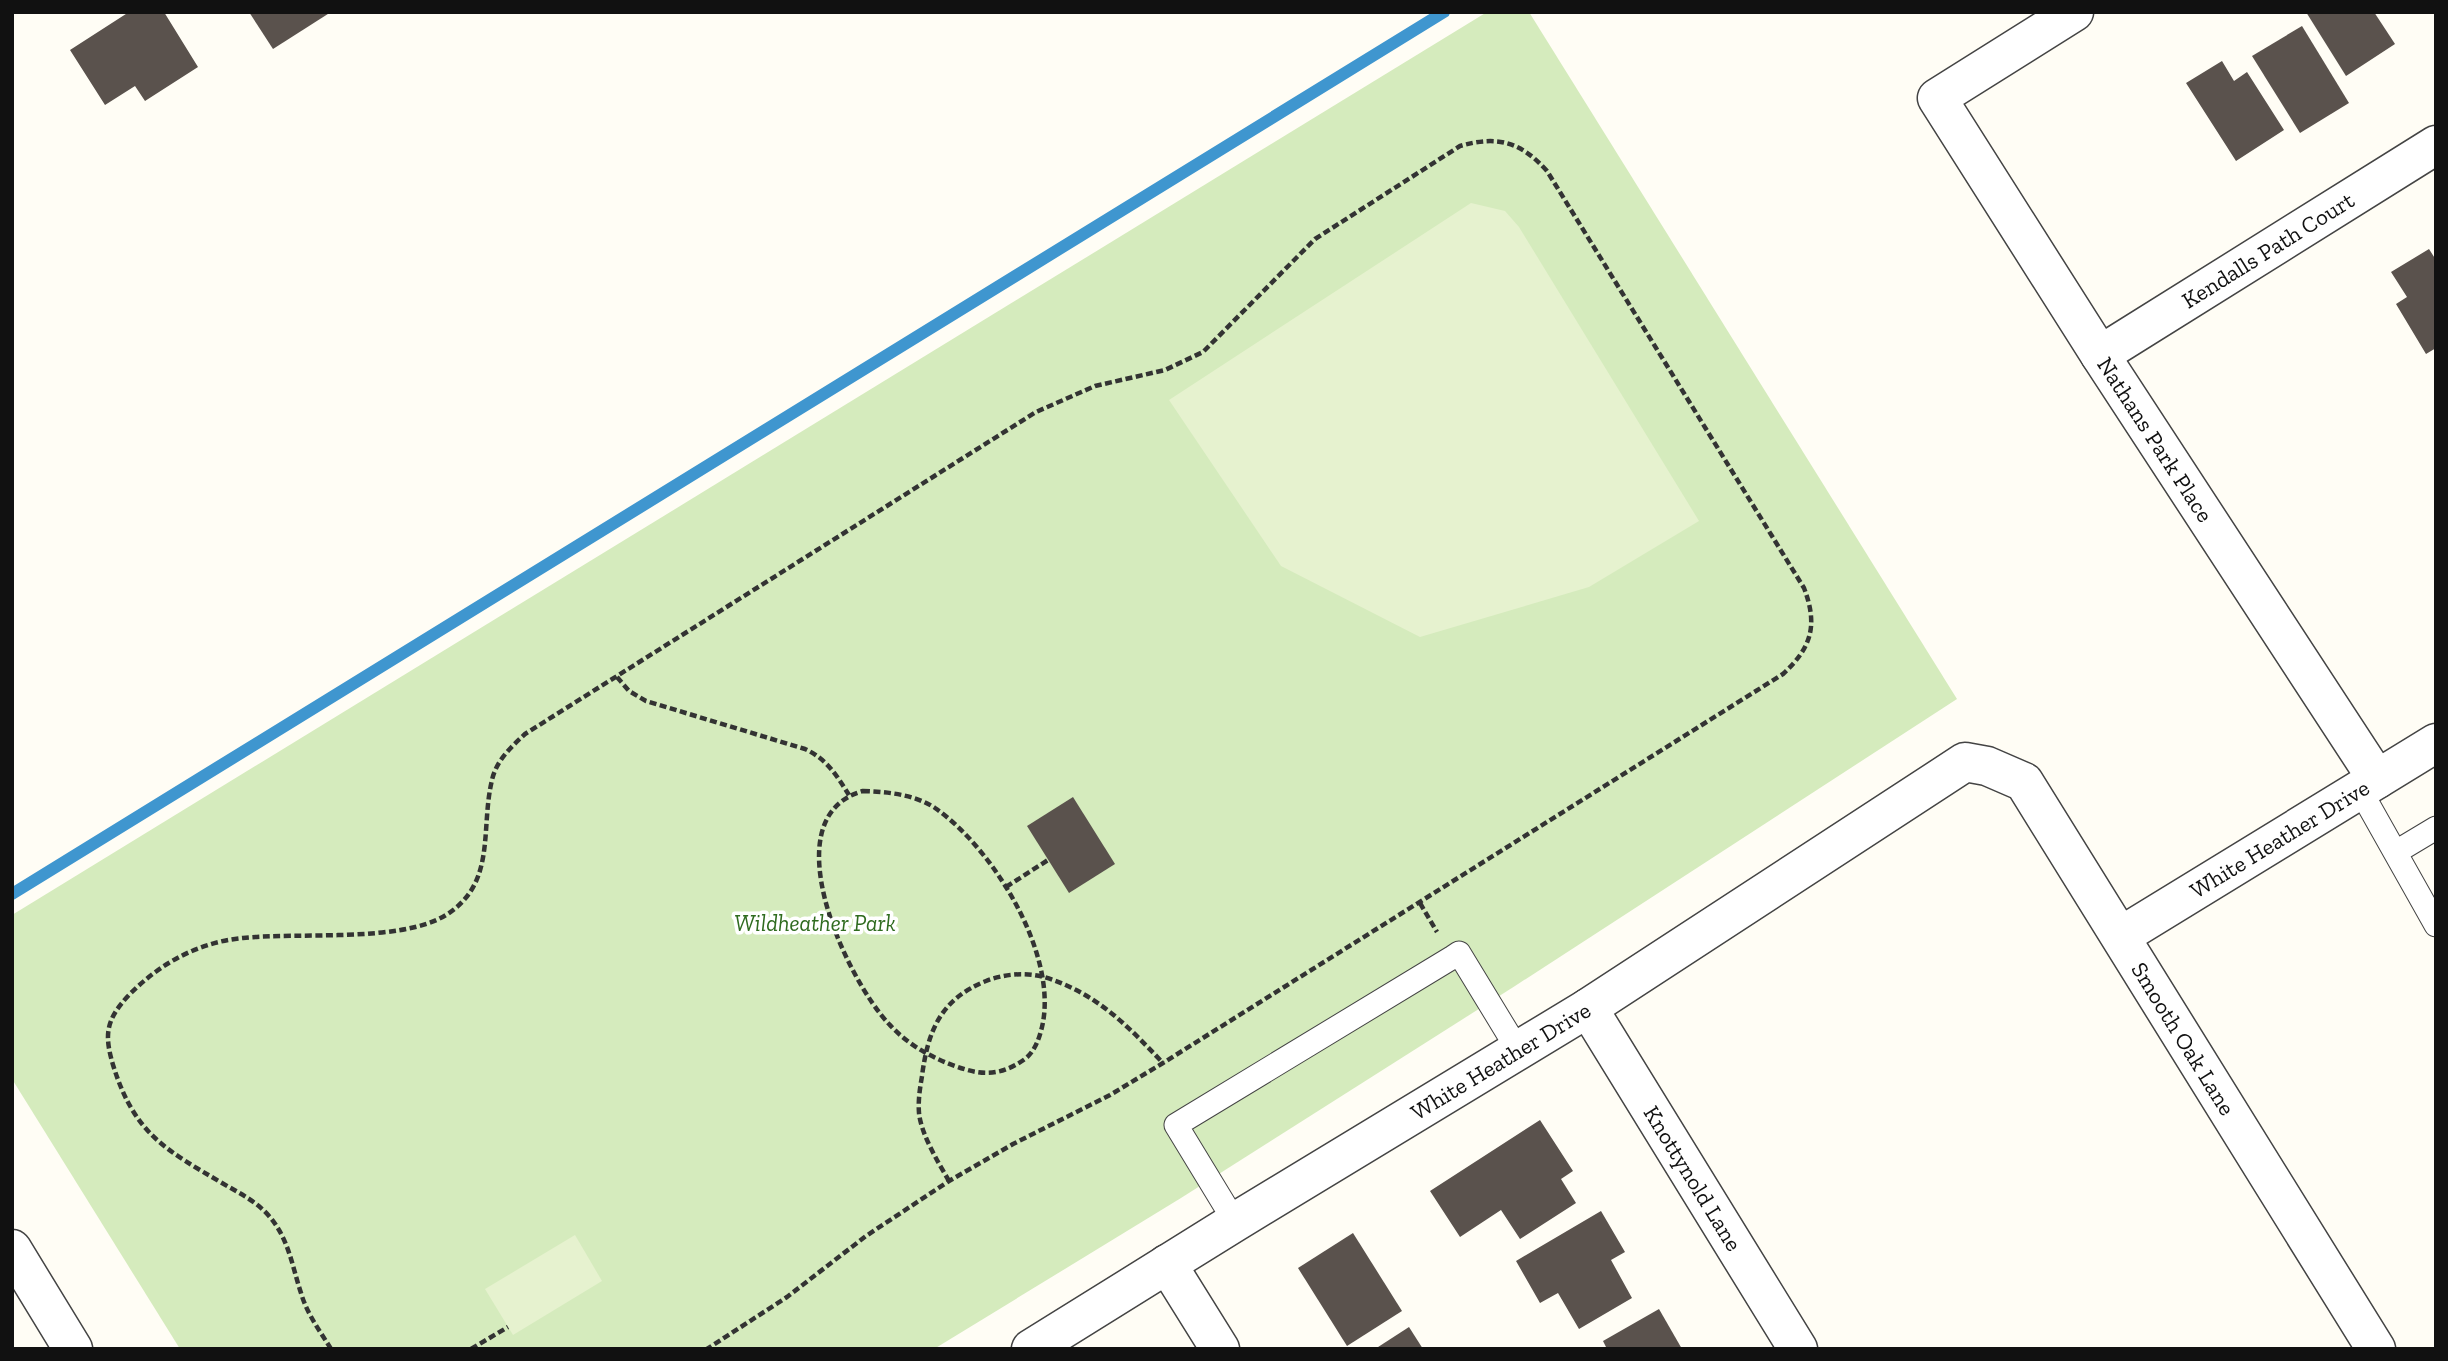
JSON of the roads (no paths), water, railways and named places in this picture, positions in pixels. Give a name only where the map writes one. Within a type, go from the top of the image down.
[{"type":"street","name":"Nathans Park Place","points":[[2074,12],[1937,98],[2369,784]]},
{"type":"street","name":"Kendalls Path Court","points":[[2100,355],[2436,145]]},
{"type":"street","name":"White Heather Drive","points":[[2121,936],[2436,743]]},
{"type":"street","name":"White Heather Drive","points":[[1031,1349],[1588,1008],[1965,762]]},
{"type":"street","name":"Smooth Oak Lane","points":[[1965,762],[1987,766],[2024,782],[2376,1349]]},
{"type":"street","name":"Knottynold Lane","points":[[1588,1008],[1798,1349]]},
{"type":"street","points":[[12,1249],[73,1349]]},
{"type":"street","points":[[1167,1264],[1220,1349]]},
{"type":"lane","points":[[2369,784],[2396,852],[2436,925]]},
{"type":"lane","points":[[2396,852],[2436,828]]},
{"type":"lane","points":[[1235,1222],[1176,1125],[1460,953],[1518,1050]]},
{"type":"waterway","points":[[12,894],[1444,12]]},
{"type":"park label","name":"Wildheather Park","points":[[815,923]]}]
